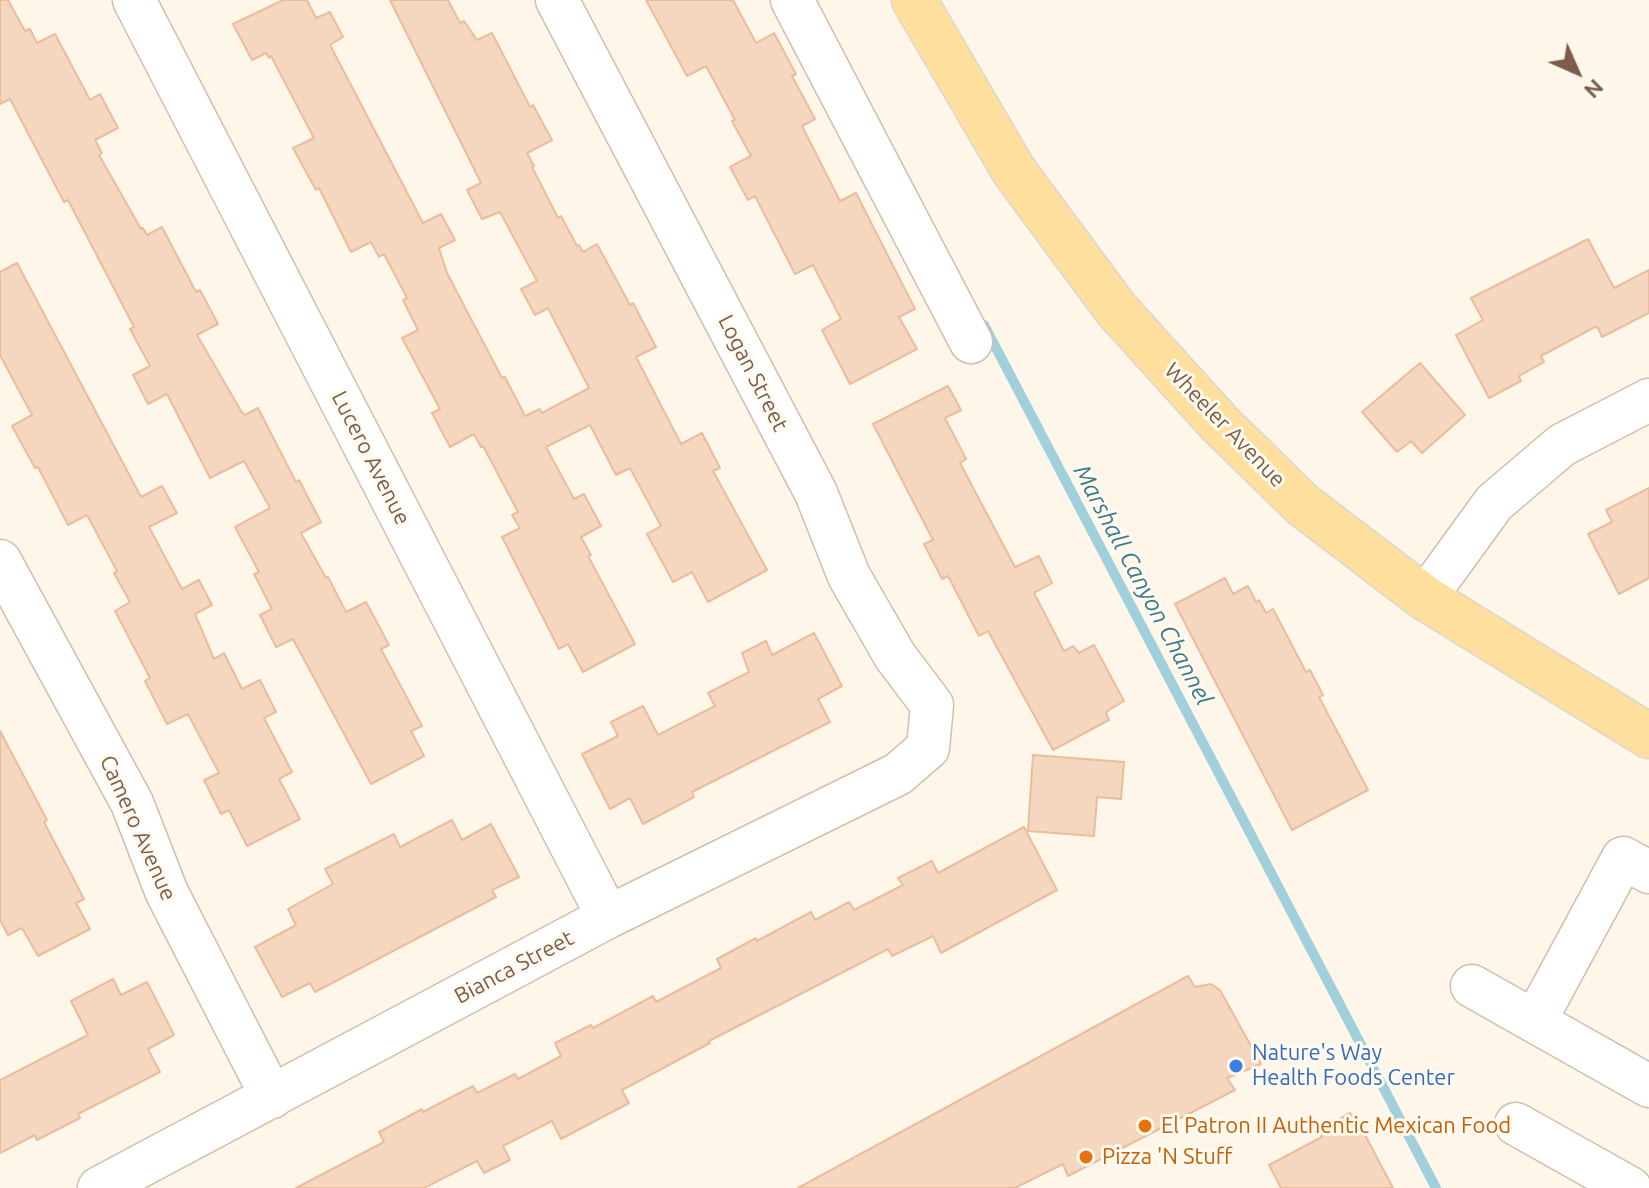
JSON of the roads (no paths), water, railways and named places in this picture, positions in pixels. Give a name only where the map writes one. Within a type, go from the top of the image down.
[{"type":"main road","name":"Wheeler Avenue","points":[[914,0],[1014,171],[1116,309],[1220,424],[1303,505],[1425,598],[1649,736]]},
{"type":"street","name":"Lucero Avenue","points":[[134,0],[608,917]]},
{"type":"street","name":"Logan Street","points":[[557,0],[816,493],[849,576],[895,656],[932,705],[928,748]]},
{"type":"street","points":[[792,0],[971,342]]},
{"type":"street","points":[[1425,598],[1494,503],[1562,445],[1649,400]]},
{"type":"street","name":"Camero Avenue","points":[[0,561],[132,803],[167,893],[272,1097]]},
{"type":"street","name":"Bianca Street","points":[[99,1188],[608,917],[898,774],[928,748]]},
{"type":"street","points":[[1535,1021],[1623,858],[1649,872]]},
{"type":"street","points":[[1472,986],[1649,1086]]},
{"type":"street","points":[[1516,1124],[1630,1188]]},
{"type":"waterway","name":"Marshall Canyon Channel","points":[[984,325],[1436,1188]]},
{"type":"place","name":"Nature's Way Health Foods Center","points":[[1236,1066]]},
{"type":"place","name":"El Patron II Authentic Mexican Food","points":[[1145,1126]]},
{"type":"place","name":"Pizza 'N Stuff","points":[[1086,1157]]}]
